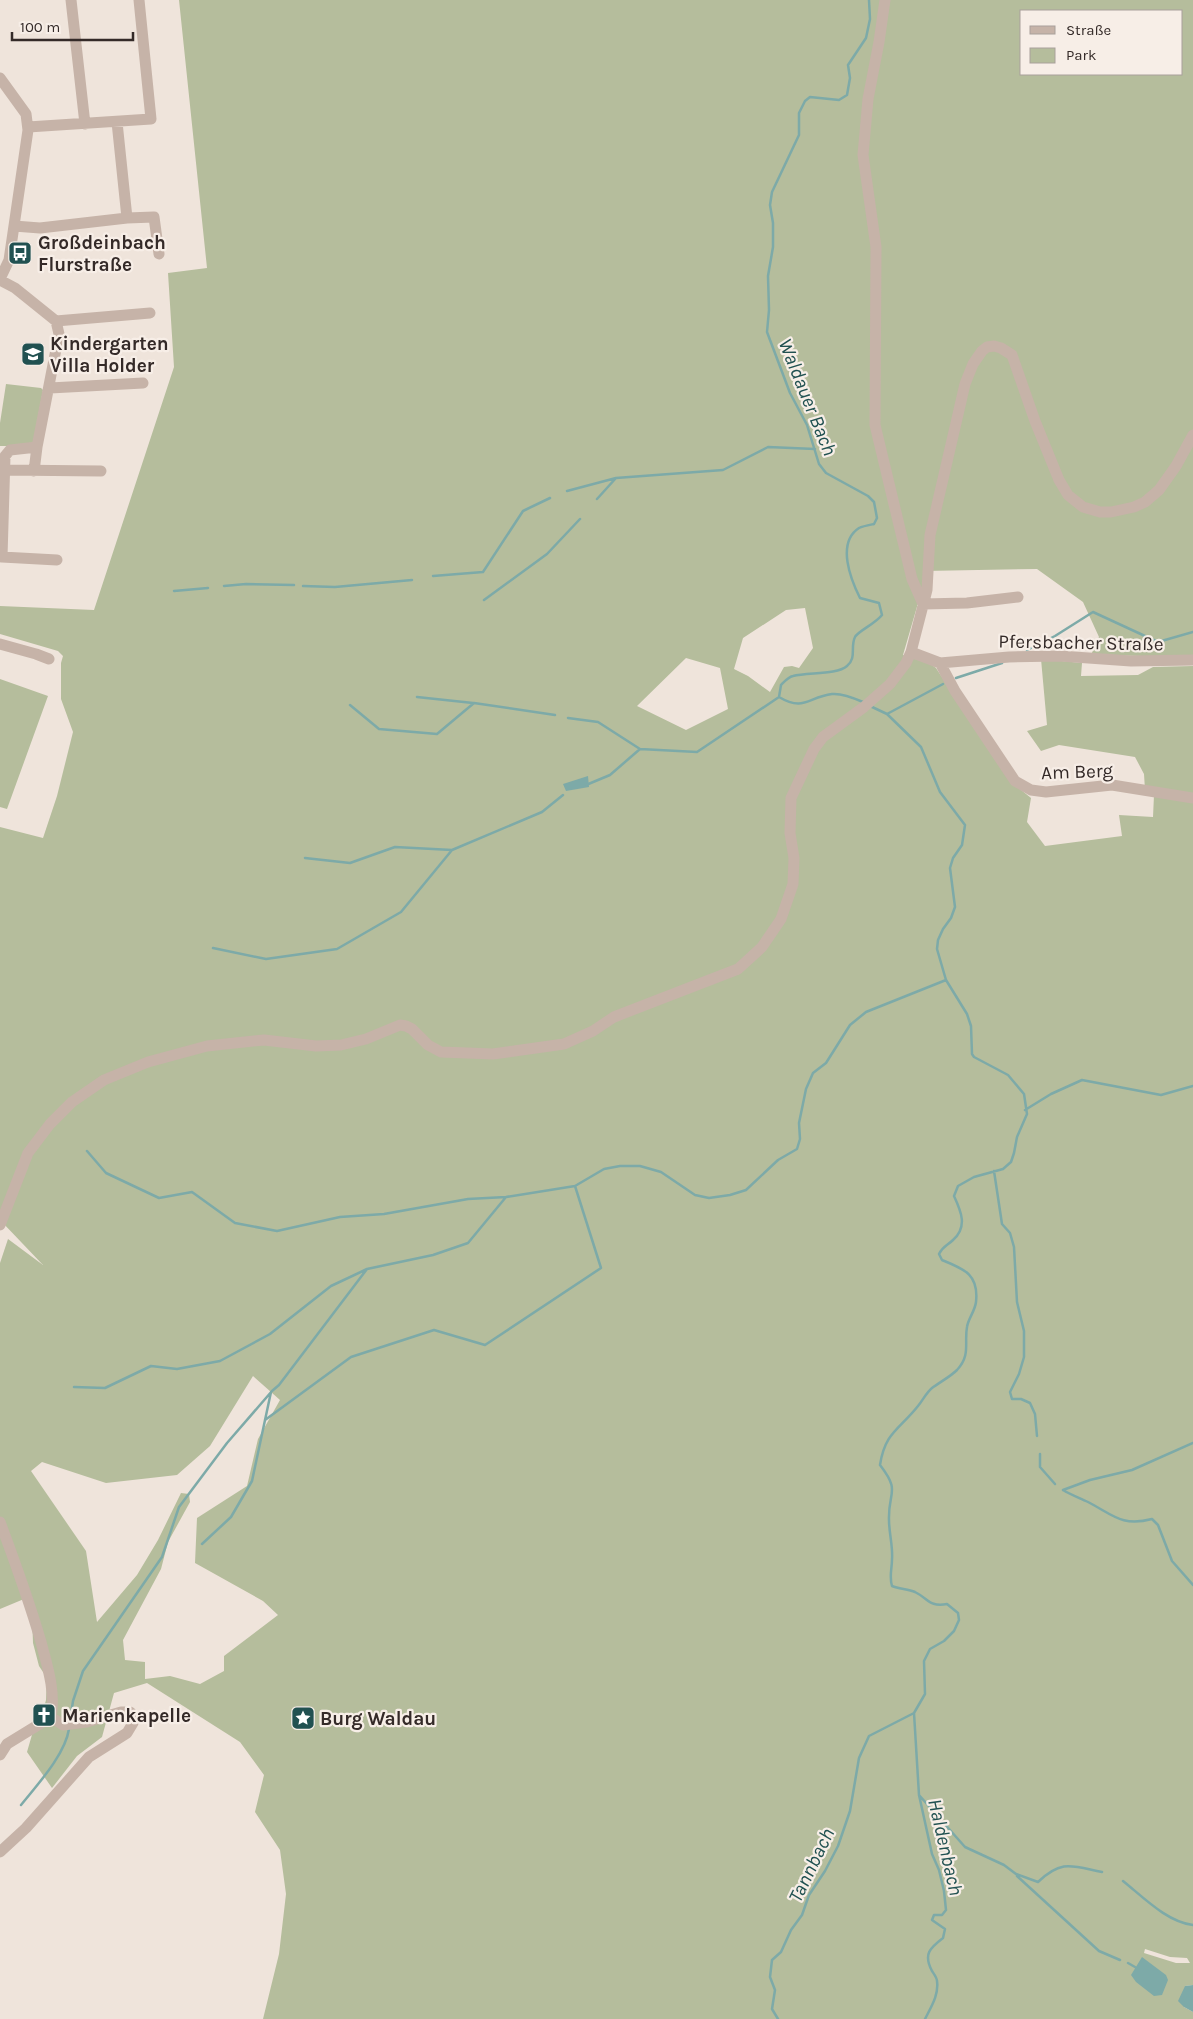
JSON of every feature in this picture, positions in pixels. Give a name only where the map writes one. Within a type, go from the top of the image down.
[{"type":"street","points":[[71,0],[85,124]]},
{"type":"street","points":[[28,127],[151,119],[139,0]]},
{"type":"street","points":[[885,0],[868,99],[863,155],[865,182],[876,248],[875,425],[912,579],[923,604]]},
{"type":"street","points":[[0,78],[26,114],[28,127],[28,142],[9,260],[0,279],[56,321],[59,334],[34,471]]},
{"type":"street","points":[[117,122],[127,218]]},
{"type":"street","points":[[14,226],[40,228],[127,218],[154,217],[159,254]]},
{"type":"street","points":[[56,321],[150,313]]},
{"type":"street","points":[[0,1225],[28,1153],[50,1124],[72,1102],[104,1080],[148,1062],[207,1046],[264,1040],[316,1046],[341,1045],[366,1039],[400,1025],[412,1029],[428,1045],[441,1052],[493,1054],[564,1044],[593,1031],[614,1017],[738,969],[762,947],[781,919],[793,884],[794,858],[790,833],[791,798],[814,749],[823,737],[868,704],[890,684],[906,663],[911,652],[929,578],[930,534],[965,384],[973,364],[987,347],[1001,348],[1012,355],[1038,429],[1059,480],[1068,495],[1083,507],[1100,512],[1111,512],[1134,507],[1145,502],[1159,490],[1176,466],[1193,435]]},
{"type":"street","points":[[50,388],[143,383]]},
{"type":"street","points":[[37,447],[10,450],[5,456],[2,557],[57,560]]},
{"type":"street","points":[[5,470],[101,471]]},
{"type":"street","points":[[923,604],[967,603],[1018,597]]},
{"type":"street","points":[[0,644],[49,659]]},
{"type":"street","name":"Pfersbacher Straße","points":[[911,652],[940,663],[1009,657],[1060,656],[1165,662],[1193,660]]},
{"type":"street","name":"Am Berg","points":[[940,663],[956,691],[1015,781],[1031,790],[1046,792],[1112,785],[1193,798]]},
{"type":"street","points":[[0,1522],[28,1595],[49,1670],[53,1706],[51,1717],[7,1744],[0,1755]]},
{"type":"street","points":[[0,1852],[26,1828],[89,1757],[127,1732],[133,1723],[134,1716],[130,1712],[121,1712],[70,1724],[51,1717]]},
{"type":"green space","points":[[179,0],[1193,0],[1193,657],[1091,655],[1099,637],[1083,602],[1037,569],[924,571],[923,586],[903,655],[936,668],[1010,781],[1031,798],[1027,822],[1045,846],[1122,836],[1119,815],[1153,817],[1154,795],[1193,800],[1193,1985],[1185,1986],[1184,2007],[1193,2012],[1193,2019],[263,2019],[279,1954],[286,1894],[280,1850],[255,1812],[264,1775],[240,1742],[147,1683],[114,1693],[102,1737],[77,1756],[52,1788],[27,1752],[40,1707],[44,1707],[46,1700],[47,1678],[39,1666],[33,1643],[32,1615],[24,1599],[0,1609],[0,1263],[8,1239],[43,1265],[1,1221],[0,1225],[0,827],[43,838],[57,796],[73,732],[61,699],[61,663],[63,656],[58,651],[0,634],[0,606],[94,610],[174,367],[168,273],[207,268]],"holes":[[[805,608],[813,648],[799,668],[792,666],[784,667],[770,692],[748,676],[734,669],[743,638],[786,610]],[[686,658],[720,668],[728,709],[686,730],[637,706]],[[253,1376],[280,1400],[258,1439],[247,1486],[197,1518],[195,1563],[263,1601],[278,1615],[224,1656],[224,1671],[200,1684],[170,1676],[145,1679],[145,1662],[125,1660],[123,1640],[161,1569],[168,1542],[190,1502],[189,1494],[181,1493],[158,1540],[137,1575],[97,1622],[86,1551],[31,1471],[42,1462],[106,1483],[177,1475],[210,1446]],[[1145,1949],[1170,1957],[1187,1958],[1190,1963],[1176,1963],[1144,1953]]]},
{"type":"green space","points":[[6,384],[41,388],[43,390],[33,444],[28,446],[0,446],[0,423]]},
{"type":"green space","points":[[1041,659],[1082,663],[1081,676],[1138,675],[1153,667],[1193,666],[1193,796],[1145,790],[1144,774],[1135,757],[1059,745],[1041,751],[1027,731],[1047,725]]},
{"type":"green space","points":[[0,679],[48,696],[7,809],[0,807]]},
{"type":"water","points":[[588,776],[589,787],[566,791],[563,784]]},
{"type":"water","points":[[1142,1957],[1166,1975],[1168,1980],[1162,1995],[1154,1996],[1136,1982],[1131,1975]]},
{"type":"water","points":[[1193,1985],[1193,2012],[1178,2001],[1185,1986]]},
{"type":"waterway","name":"Waldauer Bach","points":[[863,702],[836,694],[800,703],[794,703],[779,697],[781,685],[791,677],[836,671],[847,666],[853,656],[855,637],[882,615],[879,603],[860,598],[847,562],[848,543],[852,535],[859,528],[874,524],[877,518],[874,502],[868,496],[826,473],[819,464],[807,425],[790,393],[767,332],[769,310],[768,276],[773,247],[773,223],[770,205],[772,192],[799,135],[799,113],[805,101],[810,97],[839,100],[847,95],[850,78],[848,65],[866,38],[870,19],[869,0]]},
{"type":"waterway","points":[[567,491],[616,478],[723,470],[768,447],[815,449]]},
{"type":"waterway","points":[[597,499],[616,478]]},
{"type":"waterway","points":[[433,576],[483,572],[523,511],[550,498]]},
{"type":"waterway","points":[[484,600],[547,554],[580,519]]},
{"type":"waterway","points":[[303,586],[335,587],[412,580]]},
{"type":"waterway","points":[[224,586],[246,584],[294,585]]},
{"type":"waterway","points":[[174,591],[208,588]]},
{"type":"waterway","points":[[1027,650],[1055,636],[1093,612],[1158,642],[1193,632]]},
{"type":"waterway","points":[[956,678],[1002,663]]},
{"type":"waterway","points":[[887,714],[943,684]]},
{"type":"waterway","points":[[417,697],[473,703]]},
{"type":"waterway","points":[[568,718],[598,722],[640,749],[697,752],[779,697]]},
{"type":"waterway","points":[[350,705],[379,729],[437,734],[474,703],[555,715]]},
{"type":"waterway","name":"Waldauer Bach","points":[[870,706],[887,714],[921,747],[940,792],[965,825],[962,845],[953,858],[950,868],[955,907],[938,940],[937,949],[946,980],[967,1014],[971,1026],[972,1054],[974,1057],[1008,1075],[1024,1094],[1027,1114],[1017,1137],[1011,1162],[1003,1169],[974,1177],[958,1186],[954,1196],[961,1213],[962,1224],[958,1235],[939,1254],[942,1260],[957,1266],[968,1274],[975,1285],[976,1302],[967,1327],[966,1354],[964,1359],[954,1373],[930,1390],[889,1438],[882,1454],[880,1465],[892,1487],[889,1510],[892,1586],[915,1592],[936,1604],[947,1604],[958,1613],[959,1620],[954,1631],[944,1641],[930,1649],[924,1661],[925,1694],[914,1713],[919,1795],[932,1854],[939,1870],[944,1891],[946,1910],[942,1915],[934,1915],[932,1920],[945,1929],[943,1938],[931,1948],[928,1956],[929,1965],[936,1979],[937,1991],[925,2019]]},
{"type":"waterway","points":[[586,785],[610,775],[640,749]]},
{"type":"waterway","points":[[213,948],[266,959],[337,949],[401,912],[452,850],[542,812],[563,795]]},
{"type":"waterway","points":[[305,858],[350,863],[395,847],[452,850]]},
{"type":"waterway","points":[[87,1151],[106,1173],[159,1198],[192,1192],[235,1223],[277,1231],[340,1217],[384,1214],[468,1199],[506,1197],[575,1186],[604,1169],[620,1166],[640,1166],[661,1172],[695,1195],[709,1198],[730,1195],[746,1190],[778,1160],[797,1149],[800,1139],[799,1123],[806,1089],[813,1073],[826,1063],[850,1025],[866,1012],[946,980]]},
{"type":"waterway","points":[[1025,1110],[1051,1094],[1082,1080],[1161,1095],[1193,1086]]},
{"type":"waterway","points":[[994,1171],[1002,1224],[1010,1233],[1014,1247],[1017,1302],[1024,1331],[1024,1357],[1019,1374],[1010,1392],[1012,1399],[1021,1399],[1030,1403],[1035,1414],[1037,1436]]},
{"type":"waterway","points":[[265,1420],[351,1357],[434,1330],[485,1345],[601,1268],[575,1186]]},
{"type":"waterway","points":[[74,1387],[105,1388],[151,1366],[177,1369],[220,1361],[270,1334],[331,1286],[367,1269],[433,1255],[468,1243],[506,1197]]},
{"type":"waterway","points":[[70,1721],[73,1701],[83,1671],[162,1557],[179,1507],[227,1443],[279,1385],[367,1269]]},
{"type":"waterway","points":[[202,1544],[231,1517],[252,1481],[271,1392]]},
{"type":"waterway","points":[[1063,1490],[1090,1480],[1132,1470],[1193,1443]]},
{"type":"waterway","points":[[1040,1454],[1040,1467],[1055,1484]]},
{"type":"waterway","points":[[1063,1490],[1125,1521],[1133,1522],[1152,1519],[1158,1525],[1172,1561],[1193,1585]]},
{"type":"waterway","name":"Tannbach","points":[[778,2019],[772,2009],[775,1990],[770,1977],[772,1960],[781,1952],[791,1930],[802,1915],[809,1895],[825,1871],[838,1846],[850,1811],[859,1758],[869,1736],[914,1713]]},
{"type":"waterway","points":[[21,1805],[56,1759],[62,1749],[69,1729]]},
{"type":"waterway","name":"Haldenbach","points":[[919,1795],[965,1847],[1004,1865],[1016,1874],[1038,1882],[1061,1867],[1075,1866],[1102,1872]]},
{"type":"waterway","points":[[1017,1876],[1099,1951],[1120,1960]]},
{"type":"waterway","points":[[1123,1881],[1165,1914],[1183,1923],[1193,1925]]},
{"type":"waterway","points":[[1128,1963],[1135,1967]]},
{"type":"place","name":"Großdeinbach Flurstraße","points":[[20,253]]},
{"type":"place","name":"Kindergarten Villa Holder","points":[[33,354]]},
{"type":"place","name":"Marienkapelle","points":[[44,1715]]},
{"type":"place","name":"Burg Waldau","points":[[303,1718]]}]
